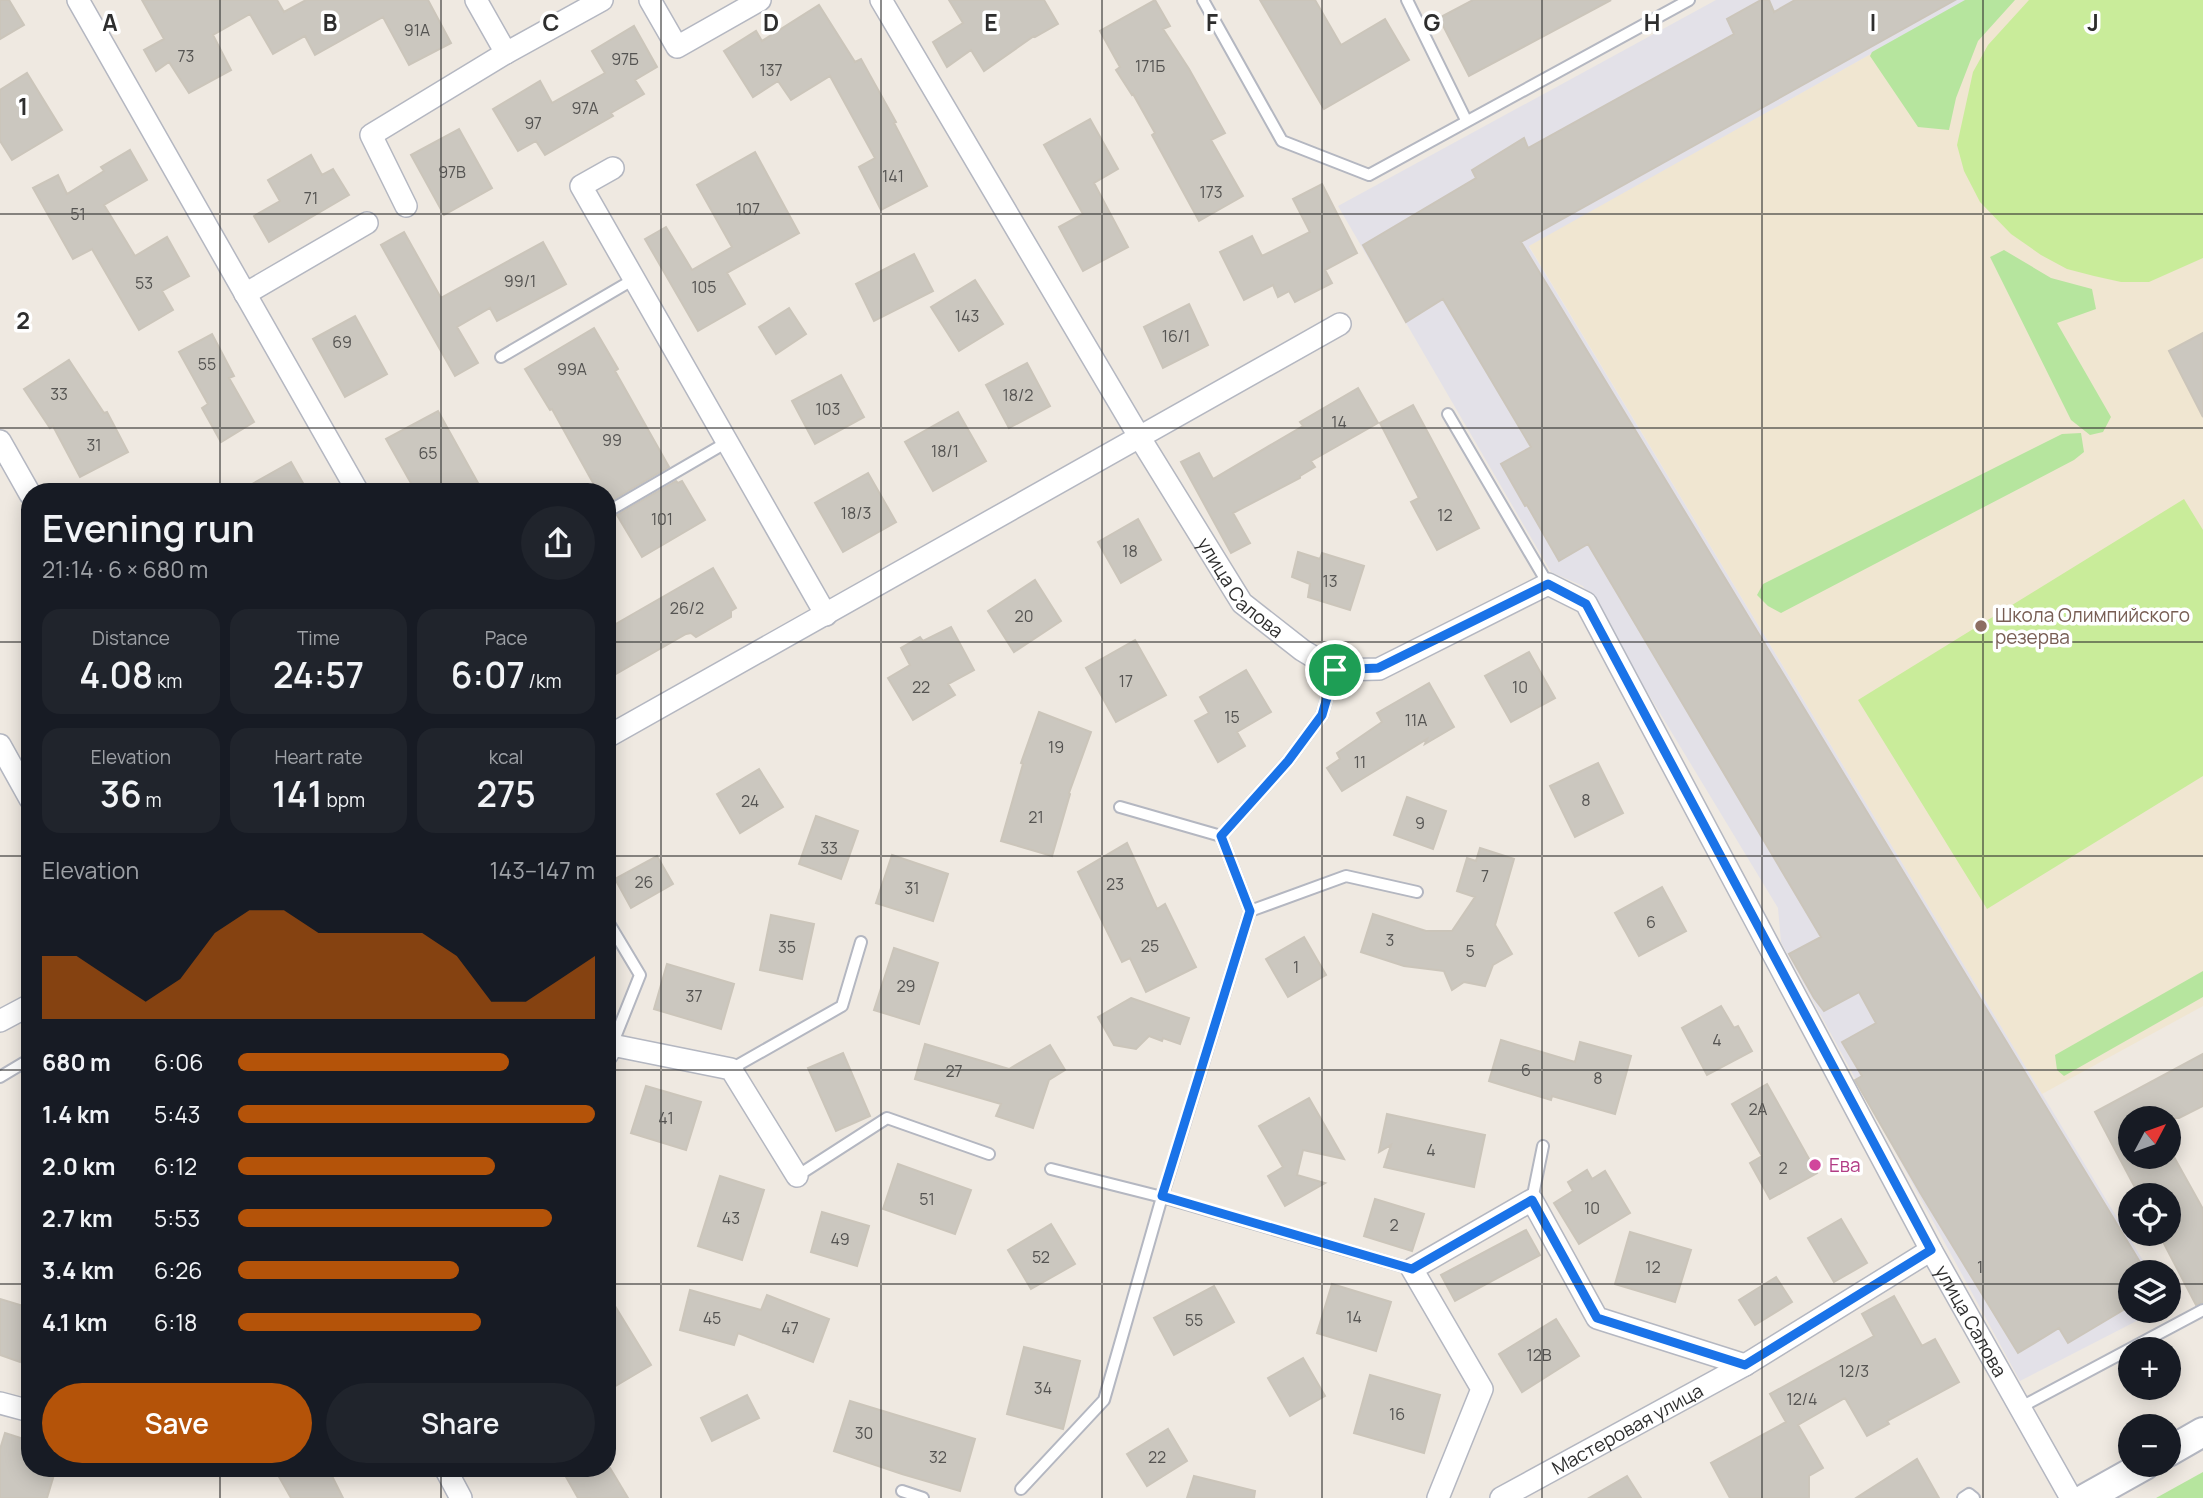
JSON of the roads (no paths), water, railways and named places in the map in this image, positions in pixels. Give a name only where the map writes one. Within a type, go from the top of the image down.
[{"type":"main road","points":[[2181,1445],[2203,1432]]},
{"type":"main road","points":[[2086,1498],[2124,1477]]},
{"type":"street","points":[[78,0],[353,483]]},
{"type":"street","points":[[476,0],[506,53]]},
{"type":"street","points":[[406,205],[371,135],[506,53],[601,0]]},
{"type":"street","points":[[650,0],[677,47],[760,0]]},
{"type":"street","name":"улица Салова","points":[[881,0],[1140,438],[1242,603],[1302,650],[1335,670]]},
{"type":"street","points":[[613,168],[581,186],[636,278],[826,615]]},
{"type":"street","points":[[245,293],[367,223]]},
{"type":"street","points":[[616,732],[1340,324]]},
{"type":"street","points":[[0,441],[24,483]]},
{"type":"street","points":[[1335,670],[1378,668],[1548,584]]},
{"type":"street","name":"улица Салова","points":[[1548,584],[1586,604],[1931,1250],[2071,1498]]},
{"type":"street","points":[[0,745],[21,783]]},
{"type":"street","points":[[0,1021],[21,1010]]},
{"type":"street","points":[[616,1051],[731,1069],[797,1175]]},
{"type":"street","points":[[1438,1498],[1482,1389],[1412,1269],[1532,1200],[1597,1318],[1745,1365]]},
{"type":"street","name":"Мастеровая улица","points":[[1501,1498],[1745,1365],[1931,1250]]},
{"type":"street","points":[[0,1403],[21,1408]]},
{"type":"street","points":[[450,1477],[461,1498]]},
{"type":"lane","points":[[1203,0],[1283,141],[1369,174],[1689,0]]},
{"type":"lane","points":[[1407,0],[1466,120]]},
{"type":"lane","points":[[500,357],[636,278]]},
{"type":"lane","points":[[1448,414],[1548,584]]},
{"type":"lane","points":[[616,507],[729,441]]},
{"type":"lane","points":[[1221,836],[1288,761],[1322,715],[1335,670]]},
{"type":"lane","points":[[1120,807],[1221,836]]},
{"type":"lane","points":[[1021,1489],[1104,1400],[1162,1196],[1250,911],[1221,836]]},
{"type":"lane","points":[[1250,911],[1346,876],[1417,892]]},
{"type":"lane","points":[[616,935],[640,975],[616,1033]]},
{"type":"lane","points":[[731,1069],[842,1006],[861,942]]},
{"type":"lane","points":[[0,1077],[21,1064]]},
{"type":"lane","points":[[797,1175],[887,1118],[989,1154]]},
{"type":"lane","points":[[1532,1200],[1543,1146]]},
{"type":"lane","points":[[1051,1170],[1162,1196],[1412,1269]]},
{"type":"lane","points":[[2021,1407],[2203,1310]]},
{"type":"lane","points":[[902,1491],[923,1498]]},
{"type":"lane","points":[[1964,1498],[1969,1494],[1974,1498]]},
{"type":"place","name":"Школа Олимпийского резерва","points":[[1981,626]]},
{"type":"place","name":"Ева","points":[[1815,1165]]}]
